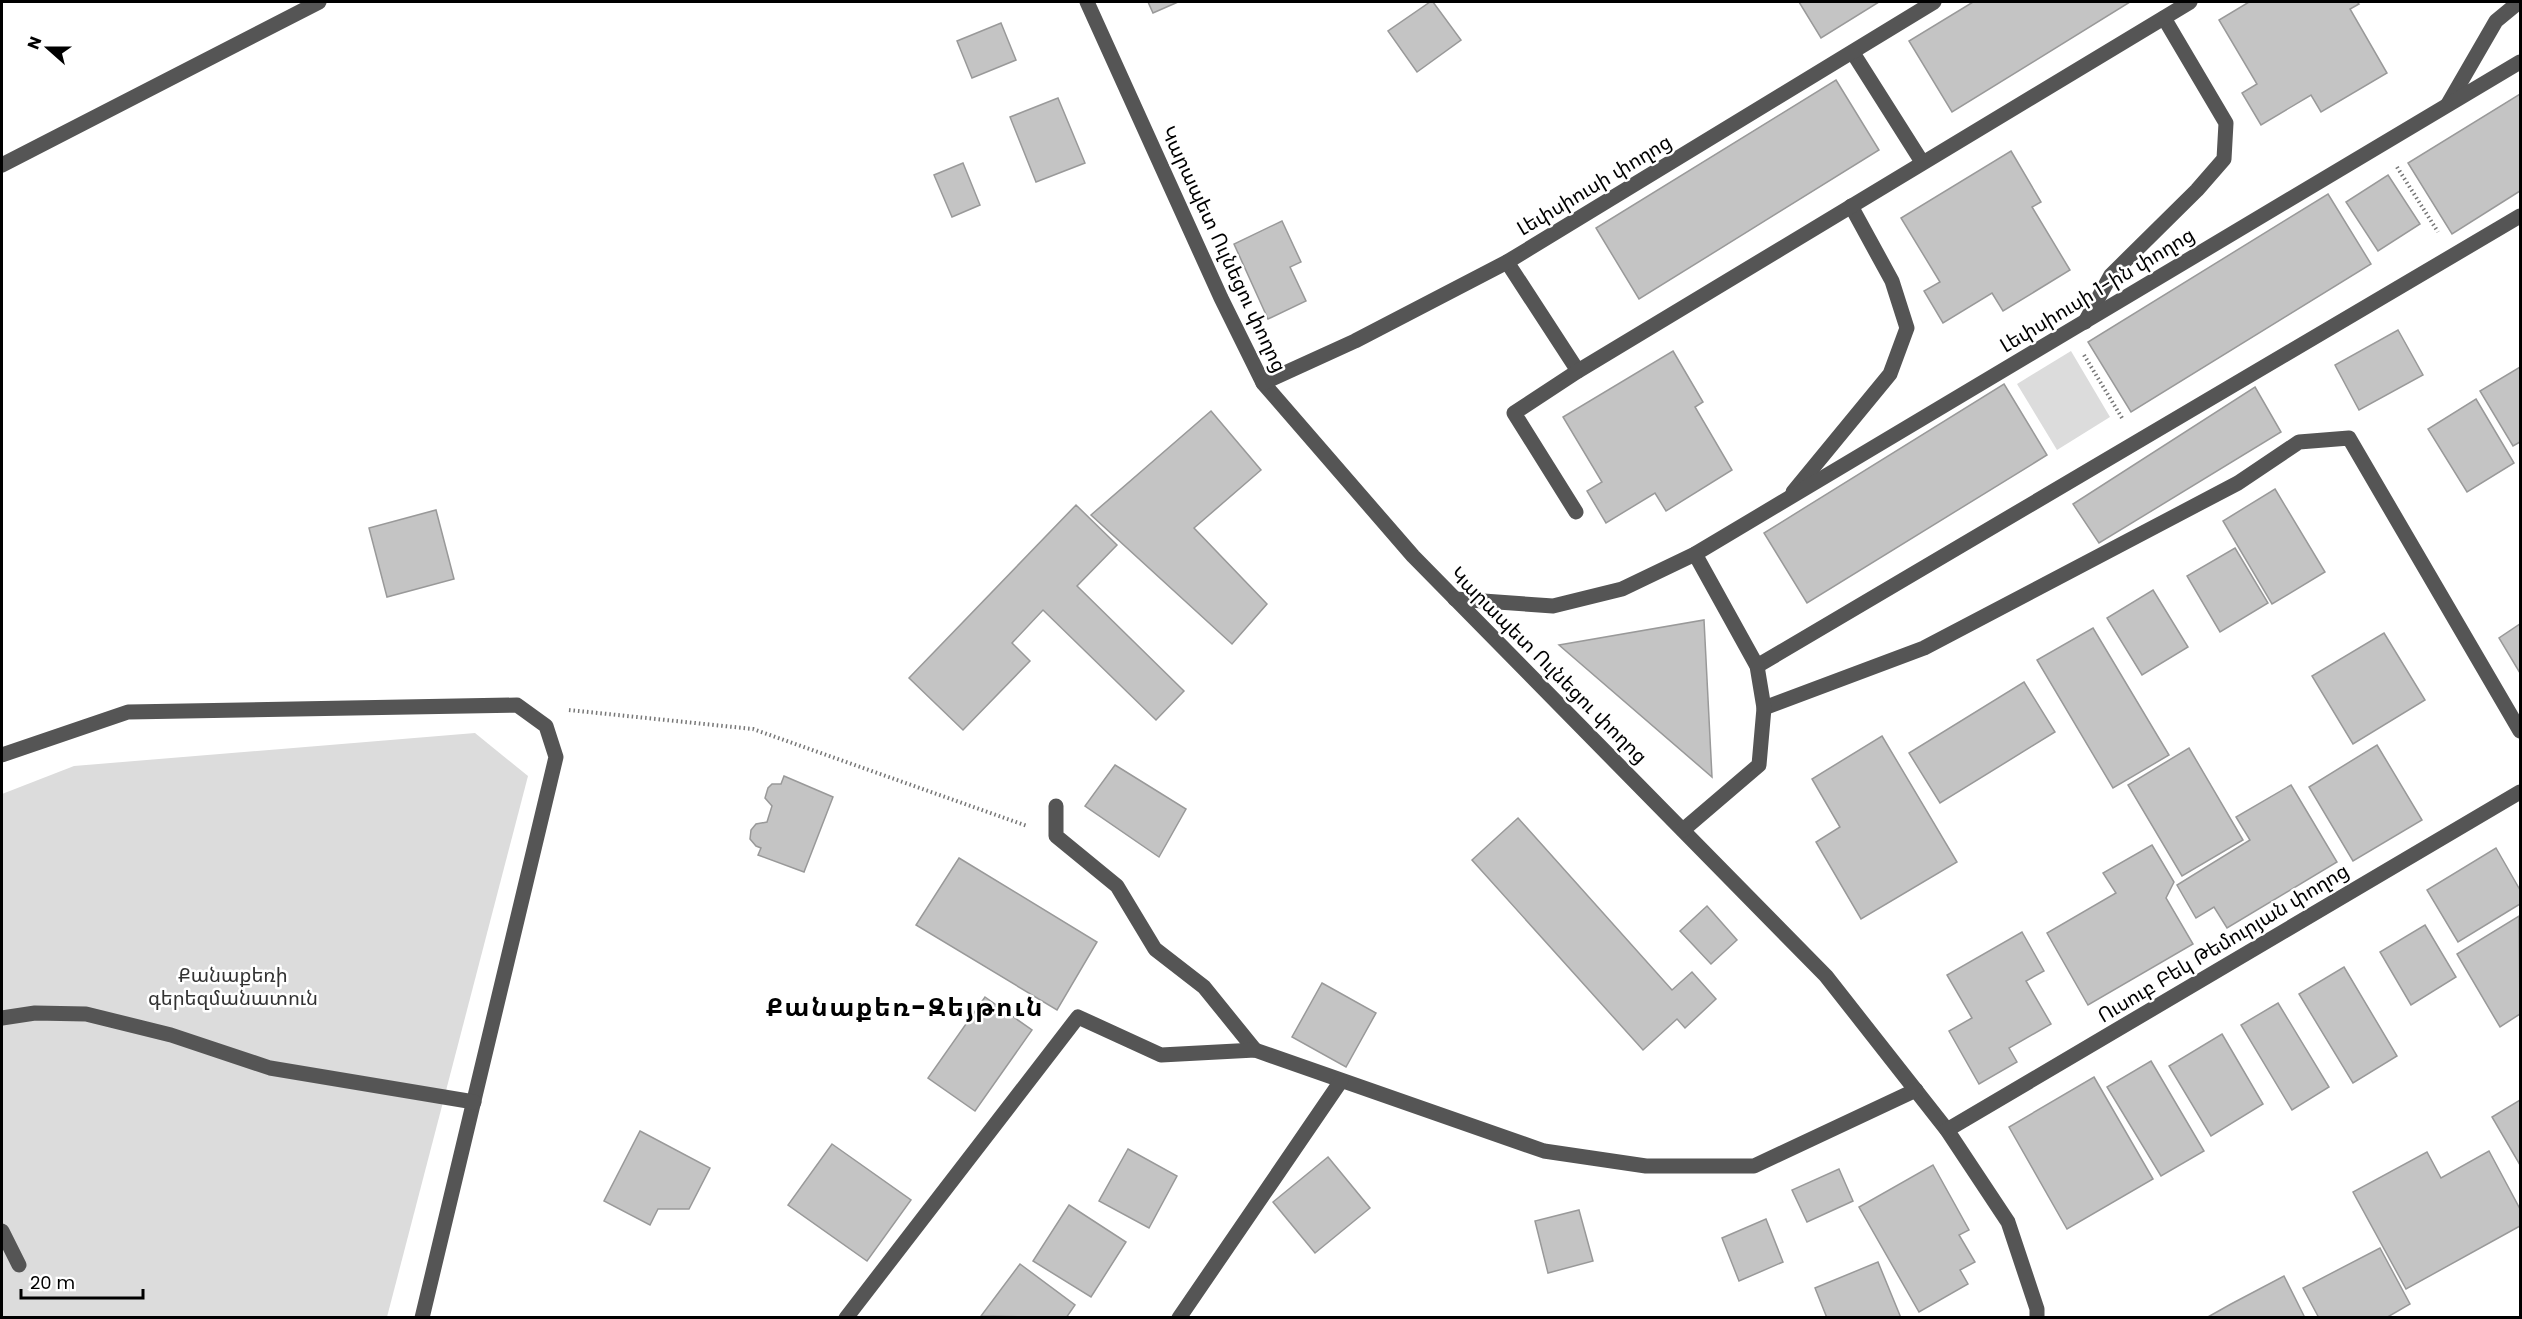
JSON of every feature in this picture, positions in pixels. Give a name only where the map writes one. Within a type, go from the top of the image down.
[{"type":"street","points":[[2,165],[319,2]]},
{"type":"street","name":"Կարապետ Ուլնեցու փողոց","points":[[1087,2],[1221,298],[1263,383],[1413,556],[1826,976],[1947,1130],[2008,1222],[2037,1309],[2037,1317]]},
{"type":"street","name":"Լեփսիուսի փողոց","points":[[1263,383],[1355,341],[1507,262],[1934,2]]},
{"type":"street","points":[[1576,512],[1514,413],[1578,371],[2190,2]]},
{"type":"street","points":[[2446,106],[2496,21],[2519,2]]},
{"type":"street","points":[[2085,322],[2111,275],[2197,190],[2224,159],[2226,123],[2204,82],[2164,18]]},
{"type":"street","points":[[1853,53],[1922,162]]},
{"type":"street","name":"Լեփսիուսի 1-ին փողոց","points":[[1455,599],[1553,606],[1622,589],[1695,554],[2520,62]]},
{"type":"street","points":[[1787,500],[1890,374],[1907,328],[1892,281],[1851,207]]},
{"type":"street","points":[[1756,666],[2520,216]]},
{"type":"street","points":[[1507,262],[1578,371]]},
{"type":"street","points":[[1764,708],[1924,648],[2238,483],[2299,442],[2349,438],[2520,731]]},
{"type":"street","points":[[1683,830],[1759,765],[1764,708],[1756,666],[1695,554]]},
{"type":"street","points":[[2,754],[128,712],[517,705],[546,726],[556,757],[422,1317]]},
{"type":"street","name":"Ուսուբ Բեկ Թեմուրյան փողոց","points":[[1947,1130],[2520,792]]},
{"type":"street","points":[[1056,806],[1056,836],[1117,886],[1155,949],[1204,987],[1255,1050]]},
{"type":"street","points":[[2,1018],[35,1013],[86,1014],[171,1035],[270,1068],[474,1102]]},
{"type":"street","points":[[846,1317],[1078,1017],[1161,1054],[1255,1050],[1544,1151],[1646,1167],[1754,1166],[1916,1090]]},
{"type":"street","points":[[1179,1317],[1341,1080]]},
{"type":"street","points":[[2,1231],[19,1265]]},
{"type":"path","points":[[2383,144],[2454,256]]},
{"type":"path","points":[[2079,346],[2137,441]]},
{"type":"path","points":[[564,710],[753,729],[1056,836]]},
{"type":"green space","points":[[2071,351],[2110,417],[2057,450],[2017,384]]},
{"type":"green space","name":"Քանաքեռի գերեզմանատուն","points":[[475,733],[528,776],[387,1317],[2,1318],[2,794],[74,766]]},
{"type":"building","points":[[1148,2],[1178,2],[1153,13]]},
{"type":"building","points":[[1433,2],[1461,40],[1417,72],[1388,31]]},
{"type":"building","points":[[1799,2],[1879,2],[1821,38]]},
{"type":"building","points":[[1973,2],[2130,2],[1952,112],[1909,41]]},
{"type":"building","points":[[2249,2],[2357,2],[2359,4],[2350,9],[2387,73],[2321,112],[2311,95],[2261,125],[2242,93],[2257,84],[2219,20]]},
{"type":"building","points":[[1001,23],[1016,60],[972,78],[957,41]]},
{"type":"building","points":[[1836,80],[1879,150],[1639,299],[1596,228]]},
{"type":"building","points":[[2520,94],[2520,191],[2452,234],[2408,163]]},
{"type":"building","points":[[1058,98],[1085,163],[1036,182],[1010,117]]},
{"type":"building","points":[[2011,151],[2041,202],[2032,207],[2070,270],[2003,311],[1992,293],[1943,323],[1924,291],[1940,282],[1901,218]]},
{"type":"building","points":[[963,163],[980,205],[952,217],[934,175]]},
{"type":"building","points":[[2388,175],[2420,224],[2378,251],[2346,202]]},
{"type":"building","points":[[2328,194],[2371,264],[2131,412],[2088,342]]},
{"type":"building","points":[[1282,221],[1301,262],[1290,267],[1306,301],[1268,319],[1234,244]]},
{"type":"building","points":[[2398,330],[2423,375],[2359,410],[2335,365]]},
{"type":"building","points":[[1673,351],[1703,402],[1695,407],[1732,470],[1666,511],[1655,493],[1606,523],[1587,491],[1602,482],[1563,417]]},
{"type":"building","points":[[2520,367],[2520,442],[2513,446],[2480,391]]},
{"type":"building","points":[[2004,384],[2047,455],[1807,603],[1764,533]]},
{"type":"building","points":[[2255,387],[2281,432],[2099,543],[2073,504]]},
{"type":"building","points":[[2476,399],[2514,463],[2467,492],[2428,429]]},
{"type":"building","points":[[1211,411],[1261,470],[1194,528],[1267,604],[1232,644],[1091,515]]},
{"type":"building","points":[[2275,489],[2325,572],[2272,604],[2223,521]]},
{"type":"building","points":[[1076,505],[1117,545],[1077,586],[1184,691],[1156,720],[1043,610],[1012,643],[1030,661],[963,730],[909,678]]},
{"type":"building","points":[[436,510],[454,579],[387,597],[369,528]]},
{"type":"building","points":[[2235,548],[2268,603],[2220,632],[2187,576]]},
{"type":"building","points":[[2153,590],[2188,647],[2142,675],[2107,618]]},
{"type":"building","points":[[1704,620],[1712,777],[1559,645]]},
{"type":"building","points":[[2520,624],[2520,673],[2499,638]]},
{"type":"building","points":[[2093,628],[2169,755],[2113,788],[2037,660]]},
{"type":"building","points":[[2384,633],[2425,700],[2353,744],[2312,676]]},
{"type":"building","points":[[2024,682],[2055,732],[1940,803],[1909,753]]},
{"type":"building","points":[[1882,736],[1957,862],[1861,919],[1816,842],[1840,827],[1812,779]]},
{"type":"building","points":[[2377,745],[2422,820],[2353,861],[2309,787]]},
{"type":"building","points":[[2189,748],[2243,840],[2182,876],[2128,785]]},
{"type":"building","points":[[1115,765],[1186,809],[1159,857],[1085,806]]},
{"type":"building","points":[[784,776],[833,797],[804,872],[758,855],[761,848],[750,839],[751,830],[756,824],[767,822],[772,806],[765,798],[768,788],[772,784],[781,784]]},
{"type":"building","points":[[2291,785],[2337,862],[2227,928],[2214,907],[2196,918],[2177,885],[2250,840],[2236,817]]},
{"type":"building","points":[[1518,818],[1672,990],[1692,972],[1716,999],[1685,1028],[1677,1019],[1643,1050],[1472,860]]},
{"type":"building","points":[[2152,845],[2174,882],[2166,898],[2193,944],[2088,1005],[2047,933],[2116,893],[2103,873]]},
{"type":"building","points":[[2496,848],[2520,890],[2520,904],[2458,942],[2427,890]]},
{"type":"building","points":[[959,858],[1097,942],[1057,1010],[916,925]]},
{"type":"building","points":[[1707,906],[1737,940],[1711,964],[1680,931]]},
{"type":"building","points":[[2519,916],[2520,1014],[2500,1027],[2457,954]]},
{"type":"building","points":[[2425,925],[2456,977],[2411,1005],[2380,952]]},
{"type":"building","points":[[2022,932],[2044,971],[2026,981],[2051,1024],[2009,1048],[2017,1062],[1979,1084],[1949,1031],[1972,1018],[1947,975]]},
{"type":"building","points":[[2344,967],[2397,1056],[2353,1083],[2299,994]]},
{"type":"building","points":[[1322,983],[1376,1013],[1346,1067],[1292,1037]]},
{"type":"building","points":[[985,997],[1032,1030],[975,1111],[928,1078]]},
{"type":"building","points":[[2278,1003],[2329,1087],[2292,1110],[2241,1025]]},
{"type":"building","points":[[2222,1034],[2263,1104],[2211,1136],[2169,1066]]},
{"type":"building","points":[[2151,1061],[2204,1151],[2161,1176],[2107,1087]]},
{"type":"building","points":[[2094,1077],[2153,1179],[2067,1229],[2009,1127]]},
{"type":"building","points":[[2520,1100],[2520,1165],[2492,1117]]},
{"type":"building","points":[[640,1131],[710,1168],[689,1209],[658,1209],[650,1225],[604,1201]]},
{"type":"building","points":[[832,1144],[911,1200],[867,1261],[788,1205]]},
{"type":"building","points":[[1128,1149],[1177,1176],[1149,1228],[1099,1201]]},
{"type":"building","points":[[2489,1151],[2520,1209],[2520,1226],[2406,1289],[2353,1192],[2427,1152],[2441,1178]]},
{"type":"building","points":[[1328,1157],[1370,1208],[1315,1253],[1273,1202]]},
{"type":"building","points":[[1933,1165],[1969,1230],[1959,1235],[1975,1262],[1960,1270],[1968,1284],[1919,1312],[1859,1207]]},
{"type":"building","points":[[1839,1169],[1853,1201],[1807,1222],[1792,1190]]},
{"type":"building","points":[[1069,1205],[1126,1242],[1091,1297],[1033,1261]]},
{"type":"building","points":[[1579,1210],[1593,1261],[1548,1273],[1535,1221]]},
{"type":"building","points":[[1766,1219],[1783,1262],[1739,1281],[1722,1238]]},
{"type":"building","points":[[2380,1248],[2410,1304],[2386,1318],[2319,1318],[2303,1288]]},
{"type":"building","points":[[1878,1262],[1901,1318],[1827,1318],[1815,1288]]},
{"type":"building","points":[[1020,1264],[1075,1305],[1066,1318],[981,1316]]},
{"type":"building","points":[[2284,1276],[2305,1318],[2206,1318],[2231,1304]]},
{"type":"district","name":"Քանաքեռ-Զեյթուն","points":[[905,1007]]}]
